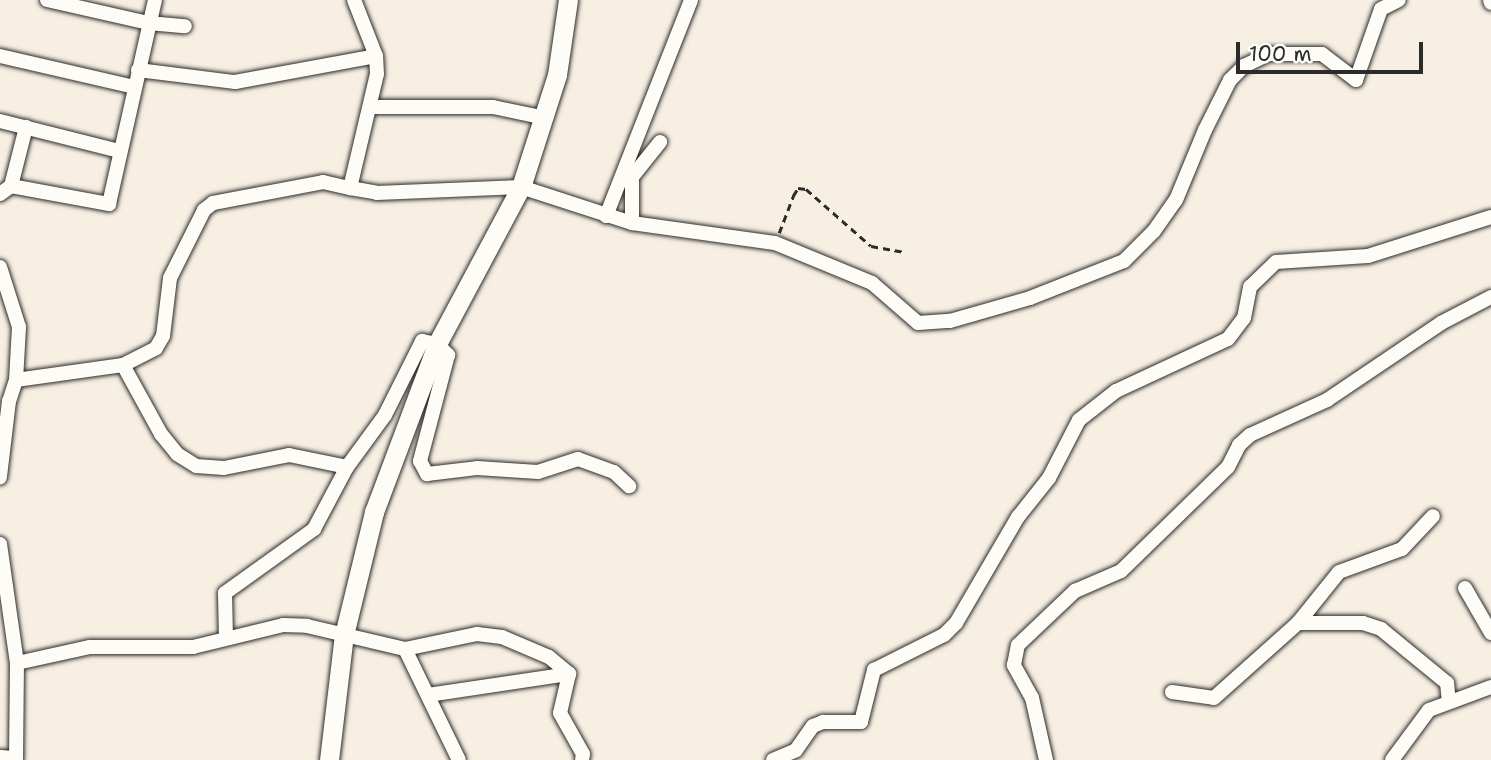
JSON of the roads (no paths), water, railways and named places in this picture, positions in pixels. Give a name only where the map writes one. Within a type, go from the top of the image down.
[{"type":"street","points":[[47,0],[148,23],[186,26]]},
{"type":"street","points":[[26,127],[6,190],[109,204],[119,150],[155,0]]},
{"type":"street","points":[[350,188],[373,107],[376,55],[355,0]]},
{"type":"street","points":[[329,760],[344,635],[374,512],[437,344],[522,187],[545,118],[568,0]]},
{"type":"street","points":[[606,216],[691,0]]},
{"type":"street","points":[[16,380],[123,365],[156,348],[163,336],[170,278],[204,210],[213,203],[323,182],[377,193],[522,187],[632,223],[775,243],[872,283],[918,323],[950,321],[1030,298],[1124,261],[1154,231],[1176,200],[1230,80],[1244,66],[1269,54],[1322,54],[1356,80],[1381,9],[1399,0]]},
{"type":"street","points":[[138,70],[235,82],[376,55]]},
{"type":"street","points":[[0,56],[134,88]]},
{"type":"street","points":[[373,107],[493,107],[545,118]]},
{"type":"street","points":[[0,121],[119,150]]},
{"type":"street","points":[[632,223],[632,177],[660,142]]},
{"type":"street","points":[[774,760],[796,750],[813,726],[823,722],[861,722],[874,670],[944,635],[956,623],[971,591],[1018,517],[1049,478],[1064,443],[1086,412],[1116,391],[1228,339],[1244,317],[1250,287],[1276,262],[1368,256],[1491,217]]},
{"type":"street","points":[[0,267],[19,327],[16,380],[9,401],[0,477]]},
{"type":"street","points":[[1046,760],[1031,698],[1014,665],[1018,645],[1075,591],[1121,571],[1228,467],[1238,445],[1250,435],[1327,400],[1441,323],[1491,297]]},
{"type":"street","points":[[226,638],[225,593],[314,529],[347,467],[385,415],[422,341],[437,344],[448,355],[420,461],[427,474],[477,468],[538,472],[578,459],[607,469],[629,486]]},
{"type":"street","points":[[123,365],[161,434],[177,454],[197,466],[224,468],[289,455],[347,467]]},
{"type":"street","points":[[1172,692],[1214,698],[1298,623],[1339,572],[1402,549],[1433,516]]},
{"type":"street","points":[[0,544],[7,640],[17,663],[14,760],[0,759]]},
{"type":"street","points":[[1465,588],[1491,633]]},
{"type":"street","points":[[1298,623],[1363,623],[1381,629],[1447,683],[1449,701]]},
{"type":"street","points":[[17,663],[90,647],[193,647],[283,625],[405,649],[477,634],[502,637],[549,657],[569,674]]},
{"type":"street","points":[[405,649],[459,760]]},
{"type":"street","points":[[428,695],[569,674]]},
{"type":"street","points":[[569,674],[560,713],[583,754],[582,760]]},
{"type":"street","points":[[1392,760],[1429,710],[1491,687]]}]
